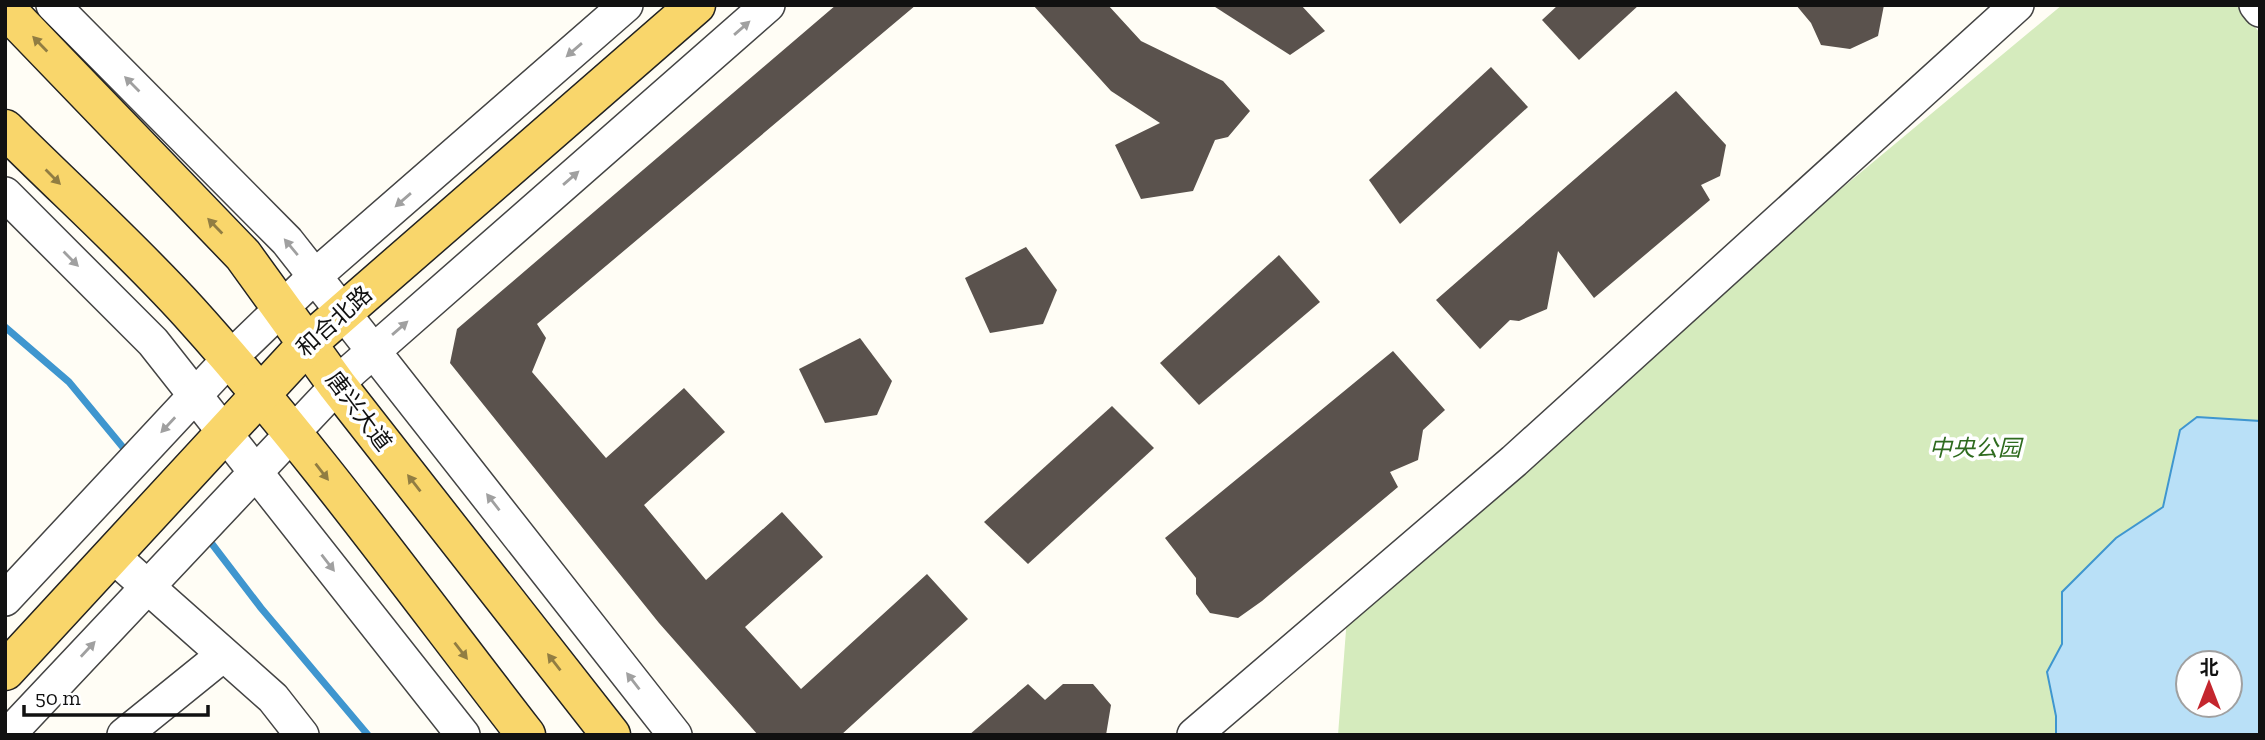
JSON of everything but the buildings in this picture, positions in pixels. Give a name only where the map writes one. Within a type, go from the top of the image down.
[{"type":"main road","name":"和合北路","points":[[5,671],[113,556],[258,394],[309,342],[696,5]]},
{"type":"main road","name":"唐兴大道","points":[[5,8],[243,255],[338,385],[611,735]]},
{"type":"main road","points":[[5,129],[187,311],[229,359],[291,432],[526,735]]},
{"type":"street","points":[[53,5],[287,241],[675,735]]},
{"type":"street","points":[[5,599],[229,359],[315,276],[626,5]]},
{"type":"street","points":[[8,735],[338,385],[768,5]]},
{"type":"street","points":[[1194,735],[1514,461],[2017,5]]},
{"type":"street","points":[[2256,5],[2260,10]]},
{"type":"street","points":[[5,194],[153,341],[463,735]]},
{"type":"street","points":[[113,556],[273,698],[302,735]]},
{"type":"street","points":[[124,735],[223,655]]},
{"type":"green space","name":"中央公园","points":[[2062,5],[2236,5],[2260,33],[2260,735],[1338,735],[1348,604],[1514,461]]},
{"type":"water","points":[[2197,417],[2260,421],[2260,735],[2056,735],[2056,716],[2047,672],[2062,644],[2062,592],[2116,538],[2163,507],[2180,430]]},
{"type":"waterway","points":[[5,327],[69,382],[126,451]]},
{"type":"waterway","points":[[209,540],[261,608],[368,735]]}]
